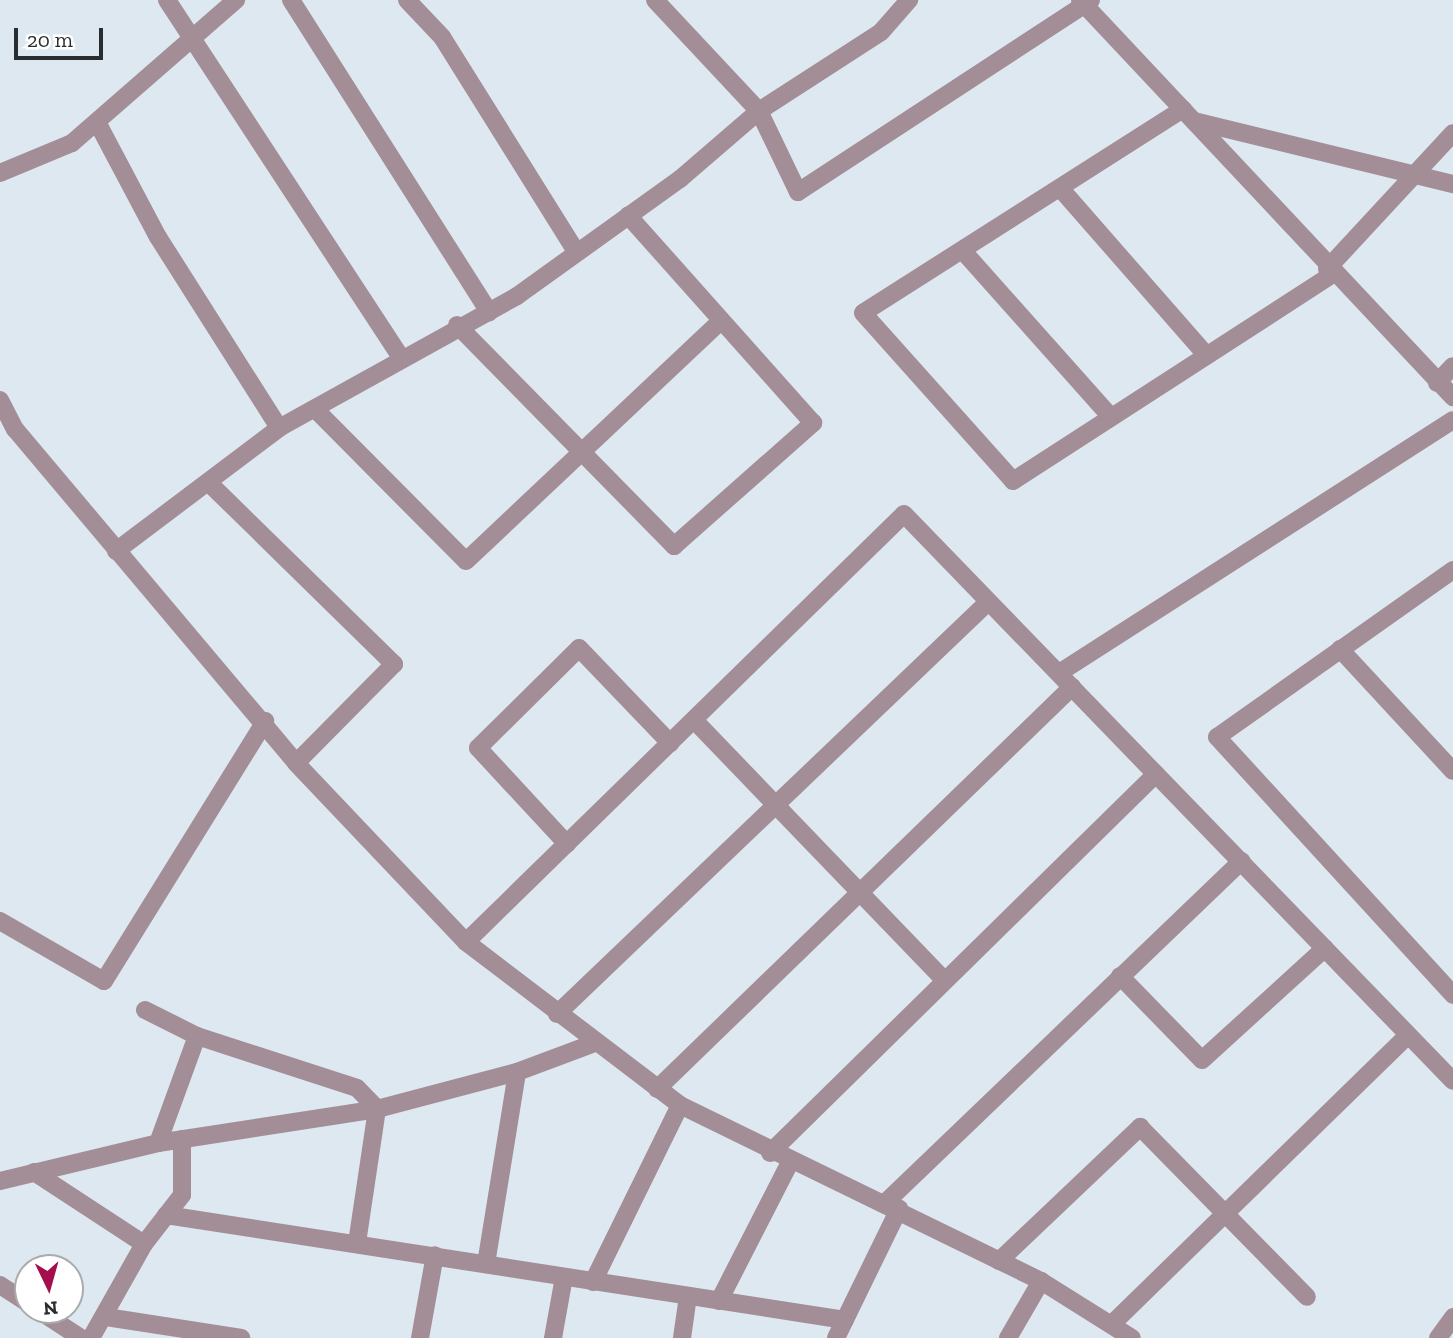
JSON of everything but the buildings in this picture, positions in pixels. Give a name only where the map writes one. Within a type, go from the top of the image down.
[{"type":"street","points":[[167,0],[196,37],[401,358]]},
{"type":"street","points":[[0,173],[72,143],[236,0]]},
{"type":"street","points":[[291,0],[489,312]]},
{"type":"street","points":[[407,0],[442,37],[575,250]]},
{"type":"street","points":[[655,0],[760,111],[798,192],[1085,2],[1330,272],[1453,397]]},
{"type":"street","points":[[116,551],[279,428],[317,411],[401,358],[457,326],[489,312],[628,215],[760,111],[881,32],[909,0]]},
{"type":"street","points":[[1453,133],[1417,174],[1330,272],[1013,481],[863,313],[1060,188],[1188,115],[1417,174],[1453,184]]},
{"type":"street","points":[[97,121],[158,237],[279,428]]},
{"type":"street","points":[[1060,188],[1206,355]]},
{"type":"street","points":[[457,326],[674,546],[813,423],[628,215]]},
{"type":"street","points":[[963,251],[1111,417]]},
{"type":"street","points":[[317,411],[466,561],[577,450],[722,321]]},
{"type":"street","points":[[1437,383],[1453,366]]},
{"type":"street","points":[[0,400],[8,426],[265,721],[296,763],[466,942],[592,1044],[680,1105],[770,1153],[892,1206],[1041,1281],[1113,1323],[1132,1338]]},
{"type":"street","points":[[657,1089],[859,893],[1066,680],[1453,420]]},
{"type":"street","points":[[209,483],[394,664],[296,763]]},
{"type":"street","points":[[466,942],[904,514],[1453,1081]]},
{"type":"street","points":[[1453,570],[1217,737],[1453,995]]},
{"type":"street","points":[[557,1014],[988,602]]},
{"type":"street","points":[[567,844],[478,748],[579,648],[670,743]]},
{"type":"street","points":[[1340,649],[1453,771]]},
{"type":"street","points":[[694,720],[944,980]]},
{"type":"street","points":[[0,921],[104,981],[265,721]]},
{"type":"street","points":[[770,1153],[1156,774]]},
{"type":"street","points":[[836,1338],[892,1206],[1120,976],[1242,861]]},
{"type":"street","points":[[1120,976],[1202,1060],[1325,948]]},
{"type":"street","points":[[145,1010],[197,1036],[357,1088],[377,1109]]},
{"type":"street","points":[[1113,1323],[1408,1035]]},
{"type":"street","points":[[158,1143],[197,1036]]},
{"type":"street","points":[[0,1181],[158,1143],[377,1109],[517,1072],[592,1044]]},
{"type":"street","points":[[486,1264],[517,1072]]},
{"type":"street","points":[[593,1282],[680,1105]]},
{"type":"street","points":[[357,1243],[377,1109]]},
{"type":"street","points":[[999,1261],[1140,1127],[1307,1297]]},
{"type":"street","points":[[91,1338],[106,1317],[144,1244],[183,1195],[182,1139]]},
{"type":"street","points":[[719,1301],[790,1161]]},
{"type":"street","points":[[34,1172],[144,1244]]},
{"type":"street","points":[[166,1215],[845,1320]]},
{"type":"street","points":[[420,1338],[435,1255]]},
{"type":"street","points":[[553,1338],[564,1277]]},
{"type":"street","points":[[1008,1338],[1041,1281]]},
{"type":"street","points":[[682,1338],[688,1296]]},
{"type":"street","points":[[106,1317],[241,1338]]},
{"type":"street","points":[[1438,1338],[1453,1317]]},
{"type":"street","points":[[60,1324],[81,1338]]}]
